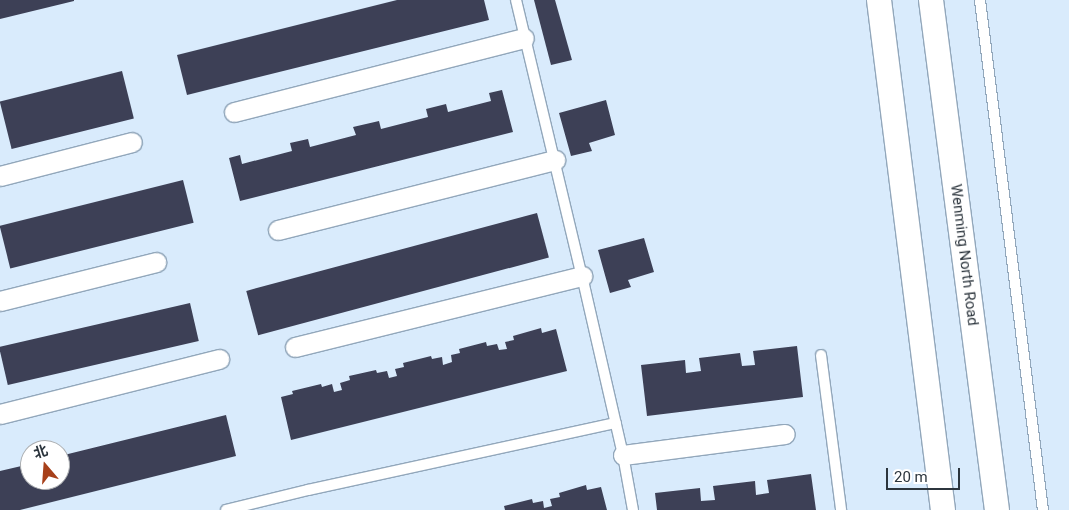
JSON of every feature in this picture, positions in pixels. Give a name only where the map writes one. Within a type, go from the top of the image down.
[{"type":"street","points":[[879,0],[943,510]]},
{"type":"street","name":"Wenming North Road","points":[[931,0],[997,510]]},
{"type":"street","points":[[234,112],[524,38]]},
{"type":"street","points":[[0,176],[132,142]]},
{"type":"street","points":[[278,230],[555,160]]},
{"type":"street","points":[[0,301],[156,262]]},
{"type":"street","points":[[295,347],[582,276]]},
{"type":"street","points":[[0,414],[219,359]]},
{"type":"street","points":[[623,455],[785,434]]},
{"type":"lane","points":[[516,0],[616,423],[633,510]]},
{"type":"lane","points":[[980,0],[1042,510]]},
{"type":"lane","points":[[821,355],[841,510]]},
{"type":"lane","points":[[226,510],[308,490],[616,423]]},
{"type":"building","points":[[0,0],[74,0],[74,1],[0,19]]},
{"type":"building","points":[[397,0],[484,0],[489,20],[187,95],[177,55]]},
{"type":"building","points":[[534,0],[555,0],[572,60],[551,65]]},
{"type":"building","points":[[122,71],[134,119],[12,149],[0,101]]},
{"type":"building","points":[[502,90],[513,132],[240,201],[229,158],[240,155],[242,164],[292,151],[290,143],[308,139],[310,147],[356,135],[353,127],[379,121],[381,129],[428,117],[426,109],[446,104],[448,112],[491,101],[489,93]]},
{"type":"building","points":[[606,100],[615,135],[589,143],[592,151],[571,156],[559,113]]},
{"type":"building","points":[[183,180],[194,223],[10,268],[0,226]]},
{"type":"building","points":[[537,213],[549,257],[258,335],[246,291]]},
{"type":"building","points":[[644,238],[654,272],[628,280],[631,287],[610,293],[598,250]]},
{"type":"building","points":[[190,303],[199,341],[8,385],[0,347]]},
{"type":"building","points":[[541,328],[542,333],[556,329],[567,371],[291,440],[281,397],[293,394],[292,391],[321,384],[322,387],[332,384],[334,392],[342,390],[340,383],[350,380],[349,376],[376,370],[377,373],[387,371],[389,378],[397,376],[395,369],[404,367],[403,363],[431,356],[432,359],[442,357],[443,365],[452,362],[451,355],[460,353],[459,349],[486,342],[487,346],[497,344],[499,350],[507,349],[505,342],[514,340],[513,336]]},
{"type":"building","points":[[797,346],[803,397],[647,416],[641,365],[685,360],[686,373],[701,371],[699,358],[740,353],[742,366],[755,365],[753,351]]},
{"type":"building","points":[[226,415],[236,456],[20,510],[0,510],[0,471],[20,466],[20,490],[70,490],[70,454]]},
{"type":"building","points":[[811,474],[816,510],[657,510],[655,493],[700,488],[701,501],[715,500],[713,486],[755,481],[756,495],[769,493],[767,480]]},
{"type":"building","points":[[586,485],[587,490],[601,487],[607,510],[505,510],[504,506],[532,499],[533,503],[543,501],[544,508],[552,506],[550,499],[560,497],[559,493]]}]
